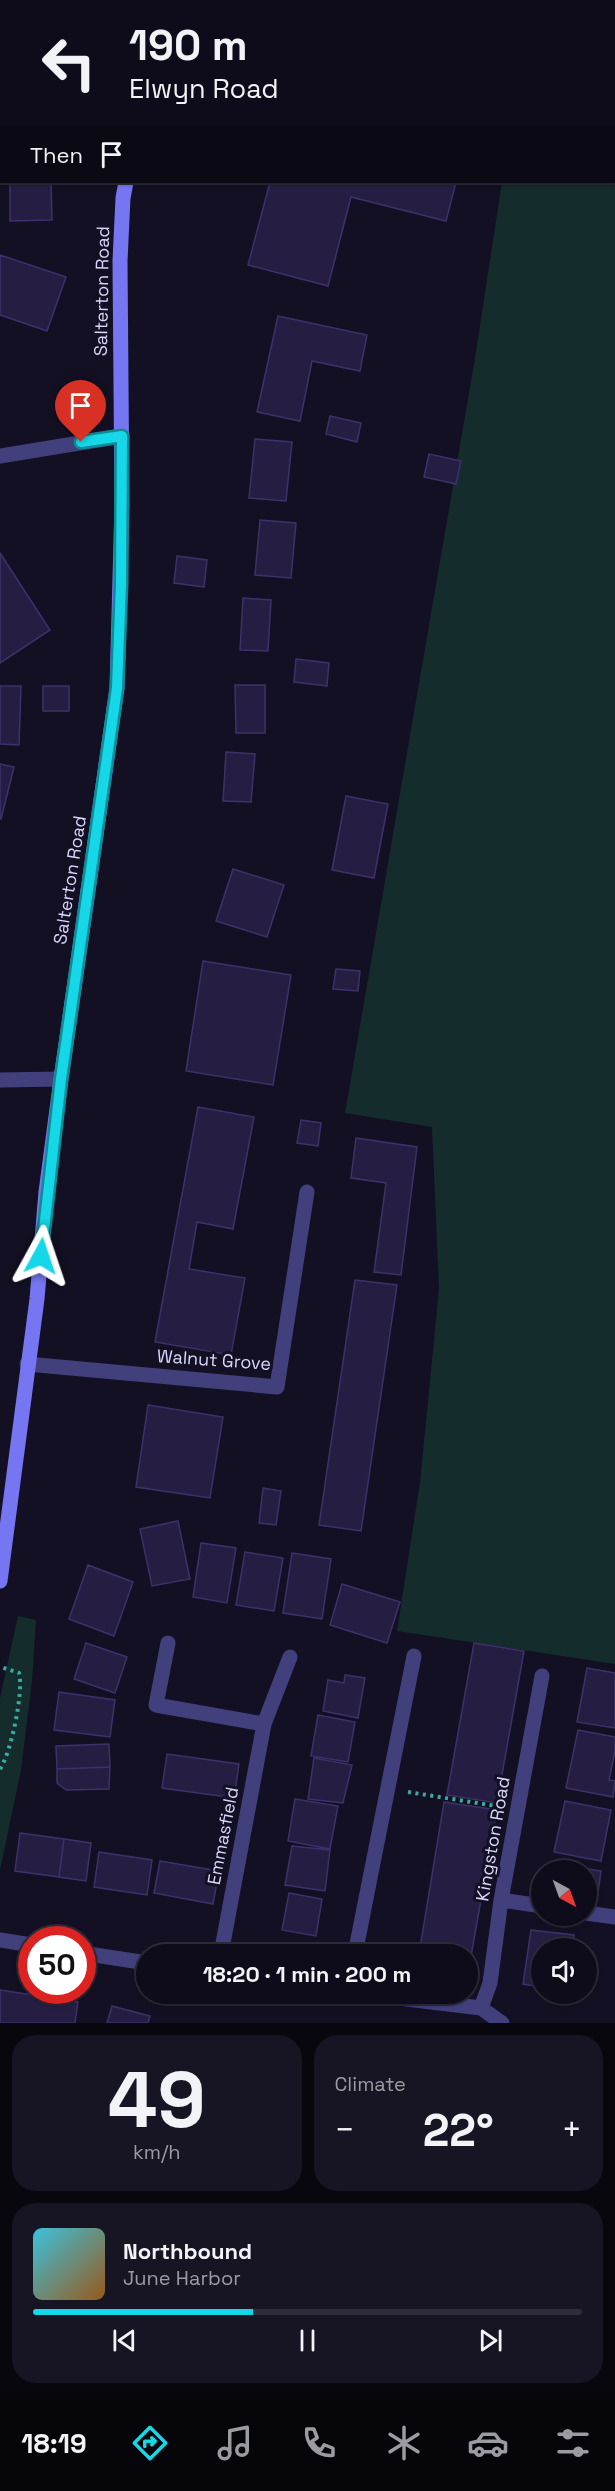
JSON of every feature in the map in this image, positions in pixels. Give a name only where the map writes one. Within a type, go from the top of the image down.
[{"type":"main road","name":"Salterton Road","points":[[0,1578],[37,1299],[46,1192],[117,688],[121,584],[120,261],[126,183]]},
{"type":"street","points":[[0,456],[122,436]]},
{"type":"street","points":[[0,1080],[61,1079]]},
{"type":"street","name":"Walnut Grove","points":[[27,1364],[277,1387],[307,1192]]},
{"type":"street","points":[[168,1643],[156,1705],[264,1724]]},
{"type":"street","points":[[357,1944],[414,1656]]},
{"type":"street","name":"Emmasfield","points":[[222,1944],[264,1724],[290,1657]]},
{"type":"street","name":"Kingston Road","points":[[481,2008],[490,1983],[501,1900],[542,1676]]},
{"type":"street","points":[[501,1900],[531,1904]]},
{"type":"street","points":[[597,1915],[615,1917]]},
{"type":"street","points":[[0,1940],[18,1943]]},
{"type":"street","points":[[96,1955],[136,1961]]},
{"type":"street","points":[[448,2004],[481,2008],[502,2023]]},
{"type":"path","points":[[0,1769],[8,1748],[22,1684],[19,1673],[1,1667]]},
{"type":"path","points":[[388,1789],[517,1810]]},
{"type":"green space","points":[[502,183],[615,183],[615,1664],[397,1631],[420,1482],[439,1289],[432,1127],[345,1113],[475,358]]},
{"type":"green space","points":[[18,1616],[36,1620],[32,1681],[21,1770],[0,1870],[0,1698]]},
{"type":"building","points":[[10,183],[51,183],[52,220],[10,221]]},
{"type":"building","points":[[270,183],[456,183],[446,221],[351,197],[328,286],[248,265]]},
{"type":"building","points":[[0,255],[66,277],[47,331],[0,315]]},
{"type":"building","points":[[278,316],[367,335],[360,371],[312,361],[300,421],[257,412]]},
{"type":"building","points":[[330,416],[361,423],[357,442],[326,434]]},
{"type":"building","points":[[255,439],[292,442],[286,501],[249,498]]},
{"type":"building","points":[[429,454],[461,461],[456,484],[424,477]]},
{"type":"building","points":[[260,520],[296,523],[291,578],[255,575]]},
{"type":"building","points":[[0,553],[50,630],[0,663]]},
{"type":"building","points":[[177,556],[207,560],[204,587],[174,583]]},
{"type":"building","points":[[243,598],[271,600],[268,651],[240,650]]},
{"type":"building","points":[[296,659],[329,663],[327,686],[294,682]]},
{"type":"building","points":[[235,685],[265,685],[265,733],[236,733]]},
{"type":"building","points":[[0,686],[21,686],[19,745],[0,744]]},
{"type":"building","points":[[43,686],[69,686],[69,711],[43,711]]},
{"type":"building","points":[[226,752],[255,754],[251,802],[223,801]]},
{"type":"building","points":[[0,764],[14,767],[1,819],[0,818]]},
{"type":"building","points":[[346,796],[388,804],[374,878],[332,870]]},
{"type":"building","points":[[233,869],[284,885],[267,937],[216,921]]},
{"type":"building","points":[[203,961],[291,975],[273,1085],[186,1071]]},
{"type":"building","points":[[336,969],[360,971],[358,991],[333,989]]},
{"type":"building","points":[[198,1107],[254,1117],[233,1229],[197,1222],[189,1269],[245,1278],[231,1355],[155,1342]]},
{"type":"building","points":[[301,1120],[321,1123],[318,1146],[297,1143]]},
{"type":"building","points":[[356,1138],[417,1147],[401,1275],[374,1272],[386,1183],[351,1178]]},
{"type":"building","points":[[355,1280],[397,1285],[361,1531],[319,1525]]},
{"type":"building","points":[[148,1405],[223,1417],[210,1498],[136,1487]]},
{"type":"building","points":[[263,1488],[281,1491],[276,1525],[259,1523]]},
{"type":"building","points":[[178,1521],[190,1579],[152,1586],[140,1529]]},
{"type":"building","points":[[201,1543],[236,1548],[227,1603],[193,1597]]},
{"type":"building","points":[[245,1552],[283,1558],[274,1611],[236,1605]]},
{"type":"building","points":[[292,1553],[331,1559],[322,1619],[283,1613]]},
{"type":"building","points":[[88,1565],[133,1582],[114,1636],[69,1619]]},
{"type":"building","points":[[342,1584],[400,1602],[387,1643],[330,1625]]},
{"type":"building","points":[[86,1643],[127,1657],[115,1693],[74,1679]]},
{"type":"building","points":[[474,1643],[524,1651],[497,1803],[447,1795]]},
{"type":"building","points":[[587,1668],[615,1673],[615,1728],[577,1722]]},
{"type":"building","points":[[345,1675],[365,1678],[358,1718],[323,1711],[328,1680],[344,1683]]},
{"type":"building","points":[[59,1692],[115,1700],[110,1737],[54,1730]]},
{"type":"building","points":[[318,1715],[355,1722],[348,1762],[311,1756]]},
{"type":"building","points":[[578,1730],[615,1737],[615,1751],[609,1780],[615,1781],[613,1797],[566,1788]]},
{"type":"building","points":[[109,1744],[110,1767],[57,1769],[56,1746]]},
{"type":"building","points":[[167,1754],[239,1764],[234,1798],[162,1788]]},
{"type":"building","points":[[314,1758],[352,1765],[343,1803],[308,1799]]},
{"type":"building","points":[[110,1767],[109,1789],[66,1790],[57,1783],[57,1769]]},
{"type":"building","points":[[295,1799],[338,1806],[330,1849],[288,1841]]},
{"type":"building","points":[[565,1801],[611,1810],[601,1861],[554,1852]]},
{"type":"building","points":[[444,1802],[497,1810],[473,1944],[421,1944]]},
{"type":"building","points":[[20,1833],[64,1839],[59,1877],[15,1871]]},
{"type":"building","points":[[64,1839],[91,1843],[86,1881],[59,1877]]},
{"type":"building","points":[[292,1846],[330,1850],[325,1891],[285,1885]]},
{"type":"building","points":[[99,1852],[152,1860],[147,1895],[94,1887]]},
{"type":"building","points":[[160,1861],[219,1871],[213,1904],[154,1893]]},
{"type":"building","points":[[597,1870],[601,1871],[597,1899]]},
{"type":"building","points":[[289,1893],[322,1899],[316,1936],[282,1930]]},
{"type":"building","points":[[531,1930],[574,1935],[574,1938],[531,1938],[531,1985],[523,1984]]},
{"type":"building","points":[[0,1990],[18,1993],[18,2004],[78,2004],[75,2023],[0,2023]]},
{"type":"building","points":[[112,2006],[150,2016],[148,2023],[107,2023]]},
{"type":"route","points":[[41,1256],[46,1192],[61,1079],[104,792],[117,688],[121,584],[122,436],[81,442]]}]
